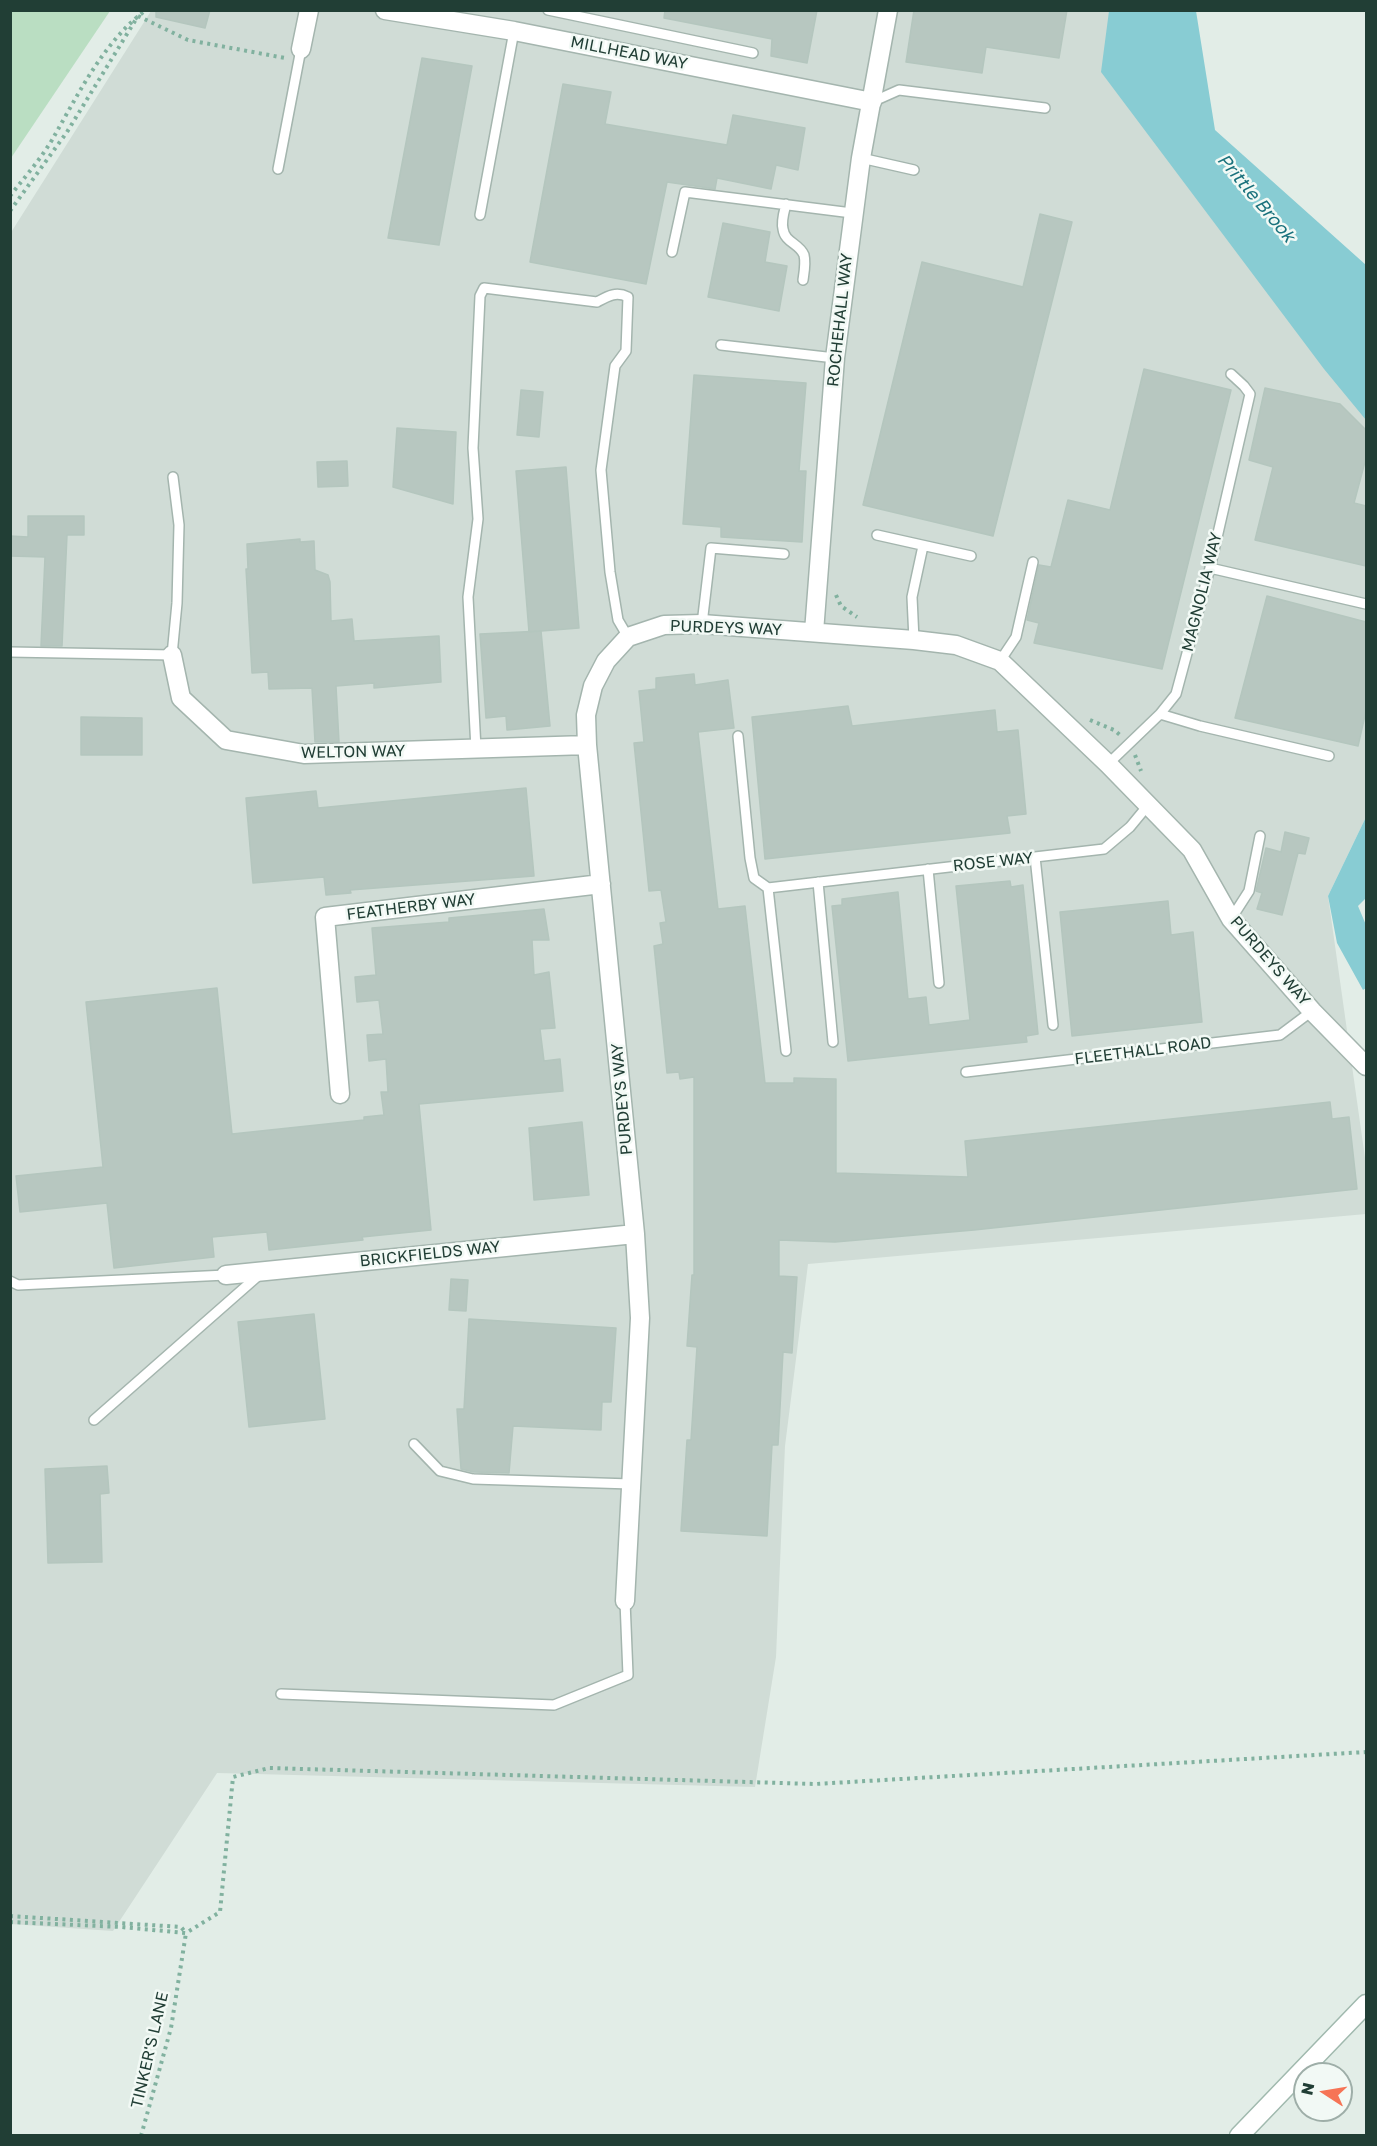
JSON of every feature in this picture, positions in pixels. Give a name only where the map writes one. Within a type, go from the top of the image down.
[{"type":"street","points":[[301,49],[309,10]]},
{"type":"street","name":"MILLHEAD WAY","points":[[384,10],[514,31],[872,102]]},
{"type":"street","name":"ROCHEHALL WAY","points":[[814,632],[834,358],[852,213],[888,10]]},
{"type":"street","name":"PURDEYS WAY","points":[[625,1600],[640,1318],[635,1234],[587,745],[586,715],[593,686],[606,661],[628,637],[664,625],[702,624],[956,645],[1000,661],[1149,804],[1192,850],[1231,919],[1312,1011],[1366,1066]]},
{"type":"street","name":"WELTON WAY","points":[[172,655],[181,698],[226,740],[304,754],[587,745]]},
{"type":"street","name":"FEATHERBY WAY","points":[[340,1094],[325,917],[602,884]]},
{"type":"street","name":"BRICKFIELDS WAY","points":[[226,1275],[266,1269],[635,1234]]},
{"type":"street","points":[[1239,2136],[1366,2004]]},
{"type":"lane","points":[[548,10],[753,53]]},
{"type":"lane","points":[[480,215],[514,31]]},
{"type":"lane","points":[[278,169],[301,49]]},
{"type":"lane","points":[[872,102],[899,90],[1045,108]]},
{"type":"lane","points":[[861,158],[914,170]]},
{"type":"lane","points":[[672,252],[685,192],[852,213]]},
{"type":"lane","points":[[786,204],[783,231],[786,239],[798,246],[803,255],[805,264],[803,280]]},
{"type":"lane","points":[[476,749],[468,597],[478,519],[473,448],[480,296],[484,288],[597,302],[612,294],[622,294],[628,297],[626,351],[615,366],[601,470],[610,572],[618,620],[628,637]]},
{"type":"lane","points":[[721,345],[834,358]]},
{"type":"lane","name":"MAGNOLIA WAY","points":[[1108,764],[1160,714],[1176,694],[1210,568],[1250,394],[1231,374]]},
{"type":"lane","points":[[10,652],[172,655],[177,603],[179,525],[173,477]]},
{"type":"lane","points":[[877,535],[971,556]]},
{"type":"lane","points":[[914,640],[912,597],[923,546]]},
{"type":"lane","points":[[702,624],[711,548],[784,554]]},
{"type":"lane","points":[[1000,661],[1016,637],[1033,562]]},
{"type":"lane","points":[[1210,568],[1366,604]]},
{"type":"lane","points":[[1160,714],[1200,726],[1329,756]]},
{"type":"lane","points":[[738,736],[750,858],[754,878],[768,888],[786,1051]]},
{"type":"lane","name":"ROSE WAY","points":[[768,888],[1104,849],[1130,827],[1149,804]]},
{"type":"lane","points":[[1231,919],[1249,891],[1260,836]]},
{"type":"lane","points":[[1035,857],[1053,1025]]},
{"type":"lane","points":[[928,869],[939,983]]},
{"type":"lane","points":[[818,882],[833,1042]]},
{"type":"lane","name":"FLEETHALL ROAD","points":[[966,1072],[1280,1035],[1312,1011]]},
{"type":"lane","points":[[94,1420],[266,1269]]},
{"type":"lane","points":[[10,1281],[18,1285],[226,1275]]},
{"type":"lane","points":[[414,1444],[440,1471],[473,1479],[631,1484]]},
{"type":"lane","points":[[281,1694],[554,1705],[628,1675],[625,1600]]},
{"type":"path","points":[[10,196],[51,142],[74,99],[98,64],[129,23],[146,10]]},
{"type":"path","points":[[138,16],[188,40],[286,58],[301,49]]},
{"type":"path","points":[[10,211],[67,132],[138,16]]},
{"type":"path","points":[[10,1922],[121,1927],[186,1933],[220,1912],[233,1777],[269,1768],[815,1784],[1366,1752]]},
{"type":"path","points":[[10,1916],[181,1927],[186,1933]]},
{"type":"path","name":"TINKER'S LANE","points":[[141,2136],[171,2028],[186,1933]]},
{"type":"shaded area","points":[[151,11],[1109,11],[1366,418],[1366,817],[1328,896],[1366,1165],[1366,1214],[808,1264],[785,1446],[776,1657],[755,1787],[217,1773],[113,1931],[11,1924],[10,234]]},
{"type":"green space","points":[[10,11],[110,11],[11,158]]},
{"type":"water","name":"Prittle Brook","points":[[1109,11],[1196,11],[1215,130],[1366,265],[1366,420],[1324,369],[1101,72]]},
{"type":"water","points":[[1366,817],[1366,898],[1358,906],[1366,925],[1366,988],[1363,990],[1337,943],[1328,896]]},
{"type":"building","points":[[156,10],[210,10],[205,28],[156,17]]},
{"type":"building","points":[[665,10],[817,10],[807,63],[771,56],[772,39],[664,18]]},
{"type":"building","points":[[914,10],[1067,10],[1059,58],[986,47],[982,73],[906,62]]},
{"type":"building","points":[[422,58],[472,66],[439,245],[388,238]]},
{"type":"building","points":[[563,84],[611,92],[605,124],[727,145],[733,115],[805,128],[798,170],[776,165],[771,189],[717,178],[715,189],[667,182],[646,284],[530,262]]},
{"type":"building","points":[[1040,214],[1072,222],[993,536],[863,505],[922,262],[1023,287]]},
{"type":"building","points":[[723,223],[770,232],[765,262],[787,266],[779,311],[708,297]]},
{"type":"building","points":[[1144,369],[1231,390],[1162,669],[1034,643],[1039,623],[1027,620],[1039,565],[1051,567],[1068,500],[1110,510]]},
{"type":"building","points":[[694,375],[806,383],[799,471],[806,471],[802,542],[721,537],[721,527],[683,524]]},
{"type":"building","points":[[1265,388],[1340,404],[1366,430],[1366,458],[1354,503],[1366,506],[1366,566],[1255,540],[1273,467],[1249,460]]},
{"type":"building","points":[[521,390],[543,392],[539,437],[517,435]]},
{"type":"building","points":[[397,428],[456,432],[453,504],[393,487]]},
{"type":"building","points":[[347,461],[348,486],[318,487],[317,462]]},
{"type":"building","points":[[566,467],[579,628],[529,632],[516,471]]},
{"type":"building","points":[[28,516],[84,516],[84,535],[67,535],[62,646],[41,646],[45,557],[10,556],[10,536],[28,537]]},
{"type":"building","points":[[300,539],[300,542],[314,541],[315,570],[328,575],[330,582],[331,621],[352,619],[354,641],[439,636],[441,682],[374,688],[374,683],[336,686],[339,742],[315,742],[312,688],[269,689],[268,672],[252,673],[246,569],[248,569],[247,544]]},
{"type":"building","points":[[1267,596],[1366,622],[1366,711],[1358,746],[1235,718]]},
{"type":"building","points":[[541,631],[550,726],[507,730],[506,716],[486,718],[480,634]]},
{"type":"building","points":[[694,674],[695,685],[728,680],[734,728],[698,732],[718,909],[745,906],[765,1083],[794,1083],[794,1078],[836,1079],[836,1173],[968,1177],[965,1141],[1330,1102],[1332,1119],[1349,1117],[1357,1189],[974,1230],[835,1242],[779,1240],[779,1276],[797,1277],[792,1353],[783,1352],[778,1445],[772,1445],[767,1536],[681,1531],[687,1440],[691,1440],[697,1347],[687,1346],[692,1275],[694,1275],[694,1077],[680,1079],[679,1072],[667,1073],[654,946],[663,944],[660,923],[666,922],[661,890],[649,891],[634,743],[644,742],[639,691],[656,689],[656,678]]},
{"type":"building","points":[[848,706],[852,726],[995,710],[997,732],[1018,730],[1026,814],[1007,816],[1010,833],[765,859],[752,717]]},
{"type":"building","points":[[81,717],[142,718],[142,755],[81,755]]},
{"type":"building","points":[[526,788],[534,876],[350,890],[351,893],[326,895],[324,877],[253,883],[246,798],[316,791],[318,808]]},
{"type":"building","points":[[1285,832],[1309,838],[1305,854],[1298,853],[1282,915],[1257,909],[1262,893],[1256,891],[1266,848],[1281,852]]},
{"type":"building","points":[[1010,881],[1011,887],[1023,885],[1038,1034],[1026,1036],[1027,1042],[848,1061],[832,906],[842,905],[842,899],[898,892],[908,999],[926,997],[929,1025],[970,1020],[956,886]]},
{"type":"building","points":[[1168,901],[1171,935],[1193,932],[1202,1022],[1072,1036],[1060,912]]},
{"type":"building","points":[[544,909],[549,940],[532,940],[534,975],[549,972],[555,1028],[540,1029],[544,1061],[560,1059],[563,1091],[419,1104],[431,1230],[269,1250],[267,1232],[212,1237],[214,1257],[114,1268],[107,1203],[20,1212],[16,1176],[103,1167],[86,1002],[217,988],[232,1134],[364,1120],[364,1117],[384,1115],[381,1092],[388,1092],[386,1059],[369,1061],[367,1035],[383,1034],[379,1000],[357,1002],[355,977],[376,975],[372,928],[449,922],[449,918]]},
{"type":"building","points":[[582,1122],[589,1195],[534,1200],[529,1128]]},
{"type":"building","points":[[451,1279],[468,1280],[466,1311],[449,1310]]},
{"type":"building","points":[[314,1314],[325,1419],[249,1427],[238,1322]]},
{"type":"building","points":[[469,1319],[616,1328],[611,1402],[602,1402],[601,1430],[513,1426],[509,1473],[474,1472],[461,1469],[457,1409],[464,1409]]},
{"type":"building","points":[[107,1466],[109,1493],[100,1494],[102,1562],[48,1563],[45,1469]]}]
